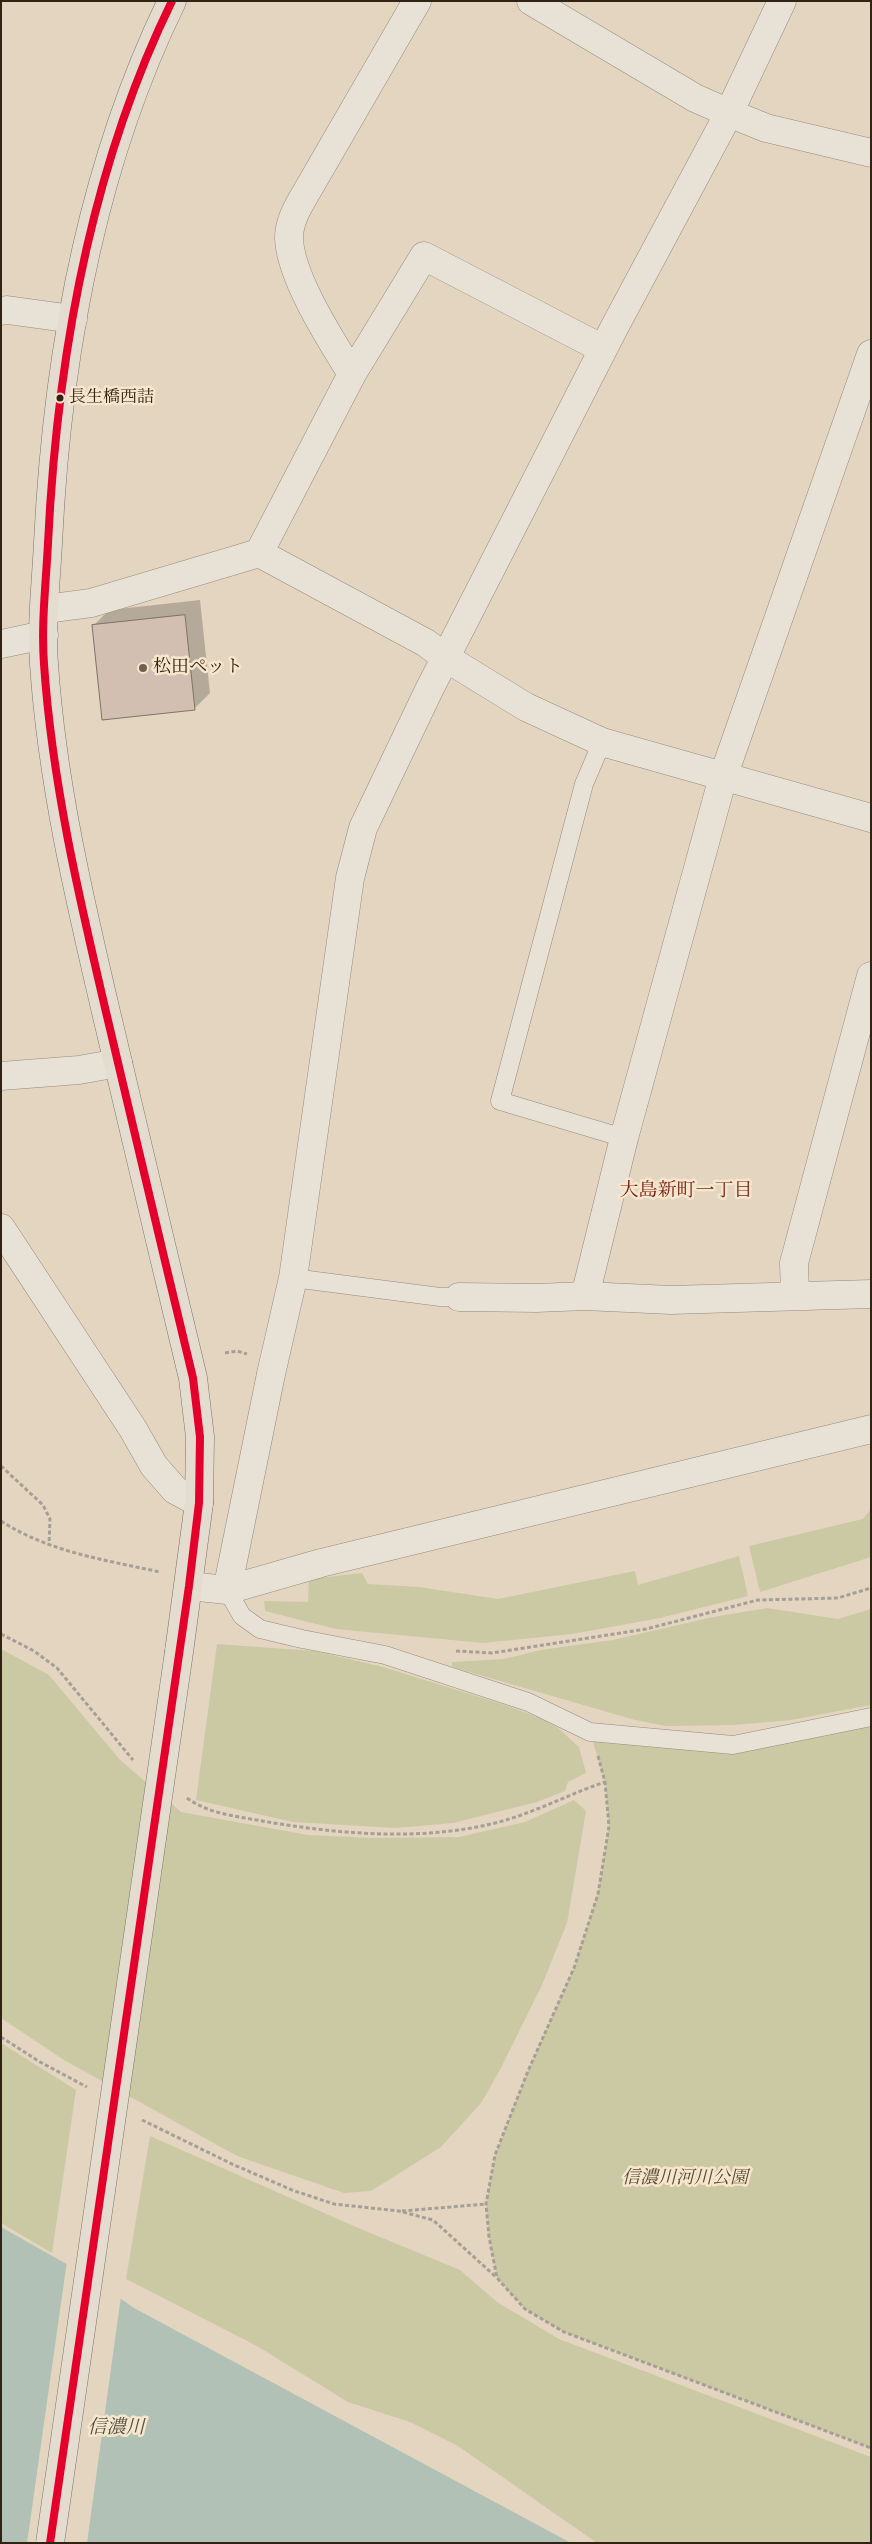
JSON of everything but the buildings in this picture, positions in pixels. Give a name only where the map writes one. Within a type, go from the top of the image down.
[{"type":"highway","points":[[50,2543],[179,1652],[179,1580],[199,1503],[200,1437],[193,1378],[70,858],[51,729],[44,661],[51,476],[60,393],[73,319],[91,230],[109,161],[136,80],[172,1]]},
{"type":"street","points":[[352,374],[326,330],[292,262],[289,237],[293,216],[418,1]]},
{"type":"street","points":[[531,1],[695,98],[766,128],[871,153]]},
{"type":"street","points":[[227,1590],[270,1374],[293,1278],[350,878],[363,828],[446,658],[603,349],[729,113],[782,1]]},
{"type":"street","points":[[259,553],[352,374],[424,256],[603,349]]},
{"type":"street","points":[[1,311],[7,310],[73,319]]},
{"type":"street","points":[[585,1296],[624,1138],[723,777],[870,361]]},
{"type":"street","points":[[1,644],[45,622],[91,603],[259,553],[426,643],[446,658],[526,706],[602,742],[871,818]]},
{"type":"street","points":[[795,1295],[794,1264],[871,976]]},
{"type":"street","points":[[1,1076],[79,1070],[118,1063]]},
{"type":"street","points":[[1,1228],[133,1429],[154,1466],[175,1490],[199,1503]]},
{"type":"street","points":[[459,1297],[536,1298],[585,1296],[671,1300],[871,1294]]},
{"type":"street","points":[[179,1580],[227,1590],[321,1563],[871,1429]]},
{"type":"lane","points":[[602,742],[584,784],[500,1101],[624,1138]]},
{"type":"lane","points":[[293,1278],[440,1297],[459,1297]]},
{"type":"lane","points":[[227,1590],[242,1616],[260,1629],[386,1655],[528,1702],[590,1732],[733,1745],[871,1717]]},
{"type":"path","points":[[225,1353],[237,1351],[253,1355]]},
{"type":"path","points":[[1,1466],[43,1505],[50,1519],[49,1545]]},
{"type":"path","points":[[2,1523],[49,1545],[76,1554],[179,1580]]},
{"type":"path","points":[[452,1652],[492,1653],[646,1628],[758,1600],[838,1598],[871,1588]]},
{"type":"path","points":[[1,1634],[34,1651],[57,1668],[132,1760],[140,1765]]},
{"type":"path","points":[[497,2278],[489,2237],[486,2204],[495,2156],[528,2071],[574,1968],[598,1894],[609,1826],[605,1782],[590,1732]]},
{"type":"path","points":[[186,1797],[201,1808],[300,1828],[399,1834],[454,1831],[498,1822],[541,1808],[580,1790],[605,1782]]},
{"type":"path","points":[[1,2036],[40,2062],[90,2089]]},
{"type":"path","points":[[139,2119],[223,2160],[292,2190],[334,2204],[399,2211],[433,2220],[497,2278],[525,2309],[564,2332],[871,2448]]},
{"type":"path","points":[[399,2211],[486,2204]]},
{"type":"green space","points":[[871,1509],[871,1557],[760,1592],[749,1546],[863,1519]]},
{"type":"green space","points":[[739,1556],[748,1596],[660,1618],[572,1634],[483,1643],[336,1629],[265,1611],[264,1601],[308,1602],[309,1579],[362,1573],[368,1584],[419,1587],[498,1599],[635,1571],[638,1585]]},
{"type":"green space","points":[[767,1608],[838,1619],[871,1609],[871,1705],[791,1720],[734,1725],[666,1726],[635,1720],[452,1667],[452,1662],[504,1659],[541,1650],[613,1640],[713,1617]]},
{"type":"green space","points":[[217,1644],[315,1651],[383,1667],[505,1705],[540,1718],[558,1728],[579,1747],[586,1773],[568,1782],[565,1791],[537,1802],[453,1823],[396,1828],[293,1822],[196,1800]]},
{"type":"green space","points":[[1,1649],[49,1675],[120,1760],[181,1812],[308,1835],[375,1838],[459,1837],[525,1822],[574,1800],[586,1811],[567,1923],[542,1985],[500,2070],[481,2103],[441,2147],[371,2191],[344,2193],[237,2156],[64,2060],[1,2018]]},
{"type":"green space","name":"信濃川河川公園","points":[[871,1717],[871,2448],[564,2332],[525,2309],[497,2278],[489,2237],[486,2204],[495,2155],[528,2071],[574,1968],[598,1894],[609,1826],[605,1782],[590,1732],[733,1745]]},
{"type":"green space","points":[[1,2043],[76,2090],[52,2253],[1,2223]]},
{"type":"green space","points":[[150,2136],[356,2227],[460,2270],[497,2302],[559,2339],[871,2457],[871,2543],[597,2543],[458,2446],[410,2422],[348,2402],[257,2346],[126,2279]]},
{"type":"water","name":"信濃川","points":[[1,2227],[93,2279],[134,2308],[571,2543],[1,2543]]},
{"type":"pier","points":[[67,2261],[121,2296],[87,2543],[27,2543]]},
{"type":"transit line","points":[[50,2543],[189,1586],[199,1503],[200,1437],[193,1378],[127,1104],[68,839],[53,752],[43,649],[44,604],[53,473],[60,404],[83,266],[99,198],[119,131],[143,65],[172,1]]},
{"type":"place","name":"長生橋西詰","points":[[60,398]]},
{"type":"place","name":"松田ペット","points":[[143,668]]},
{"type":"district","name":"大島新町一丁目","points":[[686,1191]]}]
